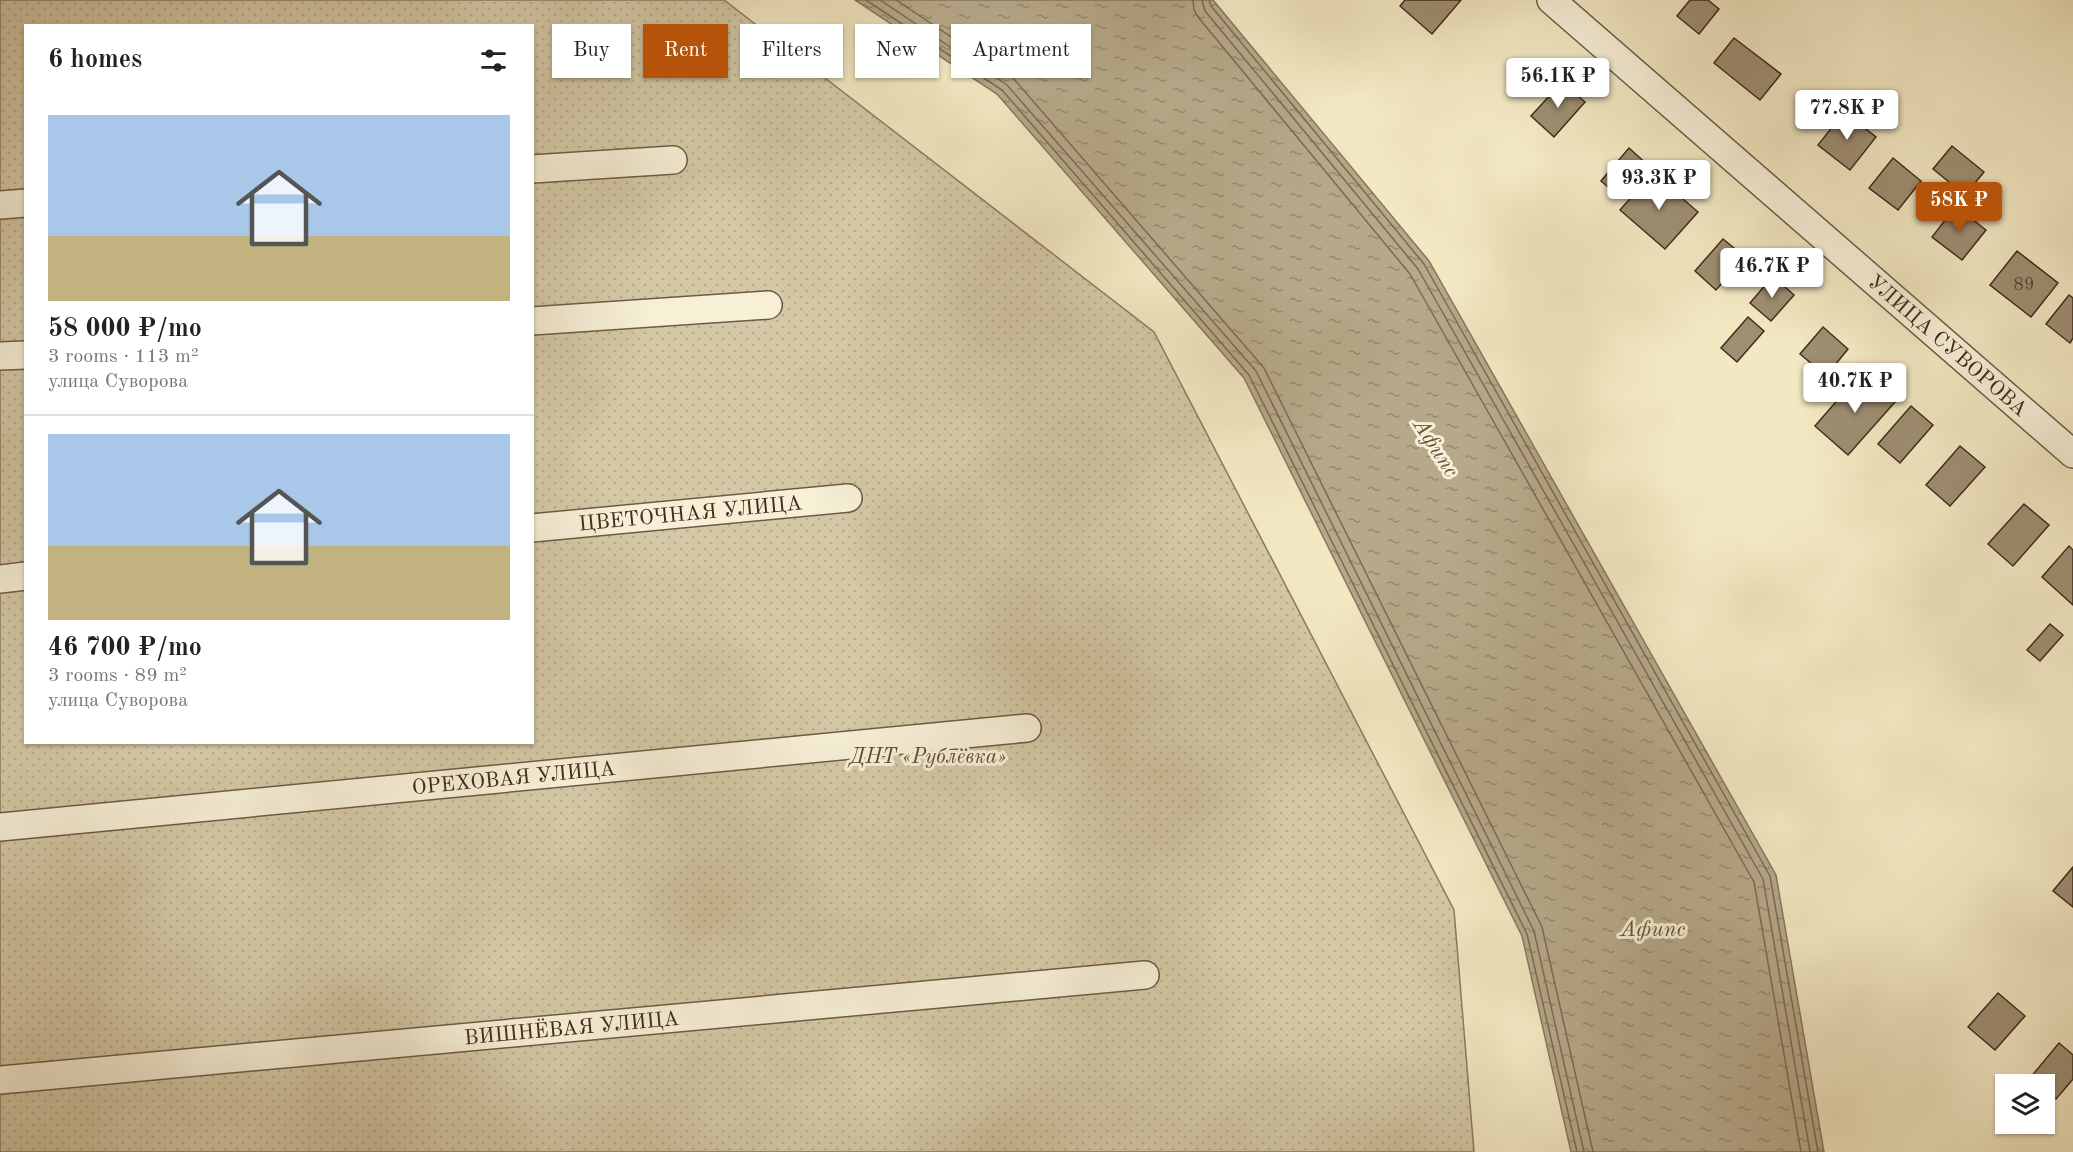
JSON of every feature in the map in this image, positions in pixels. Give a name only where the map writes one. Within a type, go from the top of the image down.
[{"type":"street","name":"УЛИЦА СУВОРОВА","points":[[1551,0],[2073,454]]},
{"type":"street","points":[[534,169],[673,160]]},
{"type":"street","points":[[0,205],[24,203]]},
{"type":"street","points":[[534,321],[768,305]]},
{"type":"street","points":[[0,356],[24,354]]},
{"type":"street","name":"ЦВЕТОЧНАЯ УЛИЦА","points":[[534,528],[848,498]]},
{"type":"street","points":[[0,579],[24,576]]},
{"type":"street","name":"ОРЕХОВАЯ УЛИЦА","points":[[0,827],[1027,728]]},
{"type":"street","name":"ВИШНЁВАЯ УЛИЦА","points":[[0,1080],[1145,975]]},
{"type":"green space","name":"ДНТ «Рублёвка»","points":[[0,0],[724,0],[755,24],[740,24],[740,78],[825,78],[1154,332],[1454,910],[1474,1152],[0,1152]]},
{"type":"water","name":"Афипс","points":[[855,0],[1213,0],[1429,261],[1776,875],[1824,1152],[1571,1152],[1522,936],[1244,378],[997,94],[973,78],[1091,78],[1091,24],[951,24],[951,64],[939,56],[939,24],[891,24]]},
{"type":"building","points":[[1405,0],[1461,0],[1432,34],[1400,6]]},
{"type":"building","points":[[1690,0],[1708,0],[1719,9],[1699,34],[1677,16]]},
{"type":"building","points":[[1734,38],[1781,74],[1760,100],[1714,63]]},
{"type":"building","points":[[1562,82],[1585,102],[1554,137],[1531,116]]},
{"type":"building","points":[[1844,112],[1876,137],[1850,170],[1818,145]]},
{"type":"building","points":[[1952,146],[1984,172],[1965,195],[1933,169]]},
{"type":"building","points":[[1629,148],[1649,166],[1621,198],[1601,181]]},
{"type":"building","points":[[1893,158],[1921,181],[1898,210],[1869,188]]},
{"type":"building","points":[[1653,173],[1698,212],[1665,249],[1620,210]]},
{"type":"building","points":[[1956,206],[1986,230],[1962,260],[1932,237]]},
{"type":"building","points":[[1723,239],[1745,257],[1716,290],[1695,271]]},
{"type":"building","points":[[2017,251],[2058,283],[2031,317],[1990,285]]},
{"type":"building","points":[[1773,276],[1794,295],[1771,321],[1750,303]]},
{"type":"building","points":[[2069,295],[2073,298],[2073,338],[2070,343],[2046,324]]},
{"type":"building","points":[[1748,317],[1764,331],[1737,362],[1721,348]]},
{"type":"building","points":[[1823,327],[1848,349],[1826,376],[1800,354]]},
{"type":"building","points":[[1861,373],[1895,402],[1848,455],[1815,426]]},
{"type":"building","points":[[1911,406],[1933,425],[1900,463],[1878,444]]},
{"type":"building","points":[[1960,446],[1985,467],[1950,506],[1926,485]]},
{"type":"building","points":[[2024,504],[2049,525],[2013,566],[1988,544]]},
{"type":"building","points":[[2069,546],[2073,550],[2073,605],[2042,577]]},
{"type":"building","points":[[2050,624],[2063,635],[2040,661],[2027,650]]},
{"type":"building","points":[[2073,867],[2073,907],[2053,891]]},
{"type":"building","points":[[1998,993],[2025,1016],[1995,1050],[1968,1027]]},
{"type":"building","points":[[2059,1043],[2073,1055],[2073,1079],[2056,1099],[2055,1074],[2033,1074]]}]
